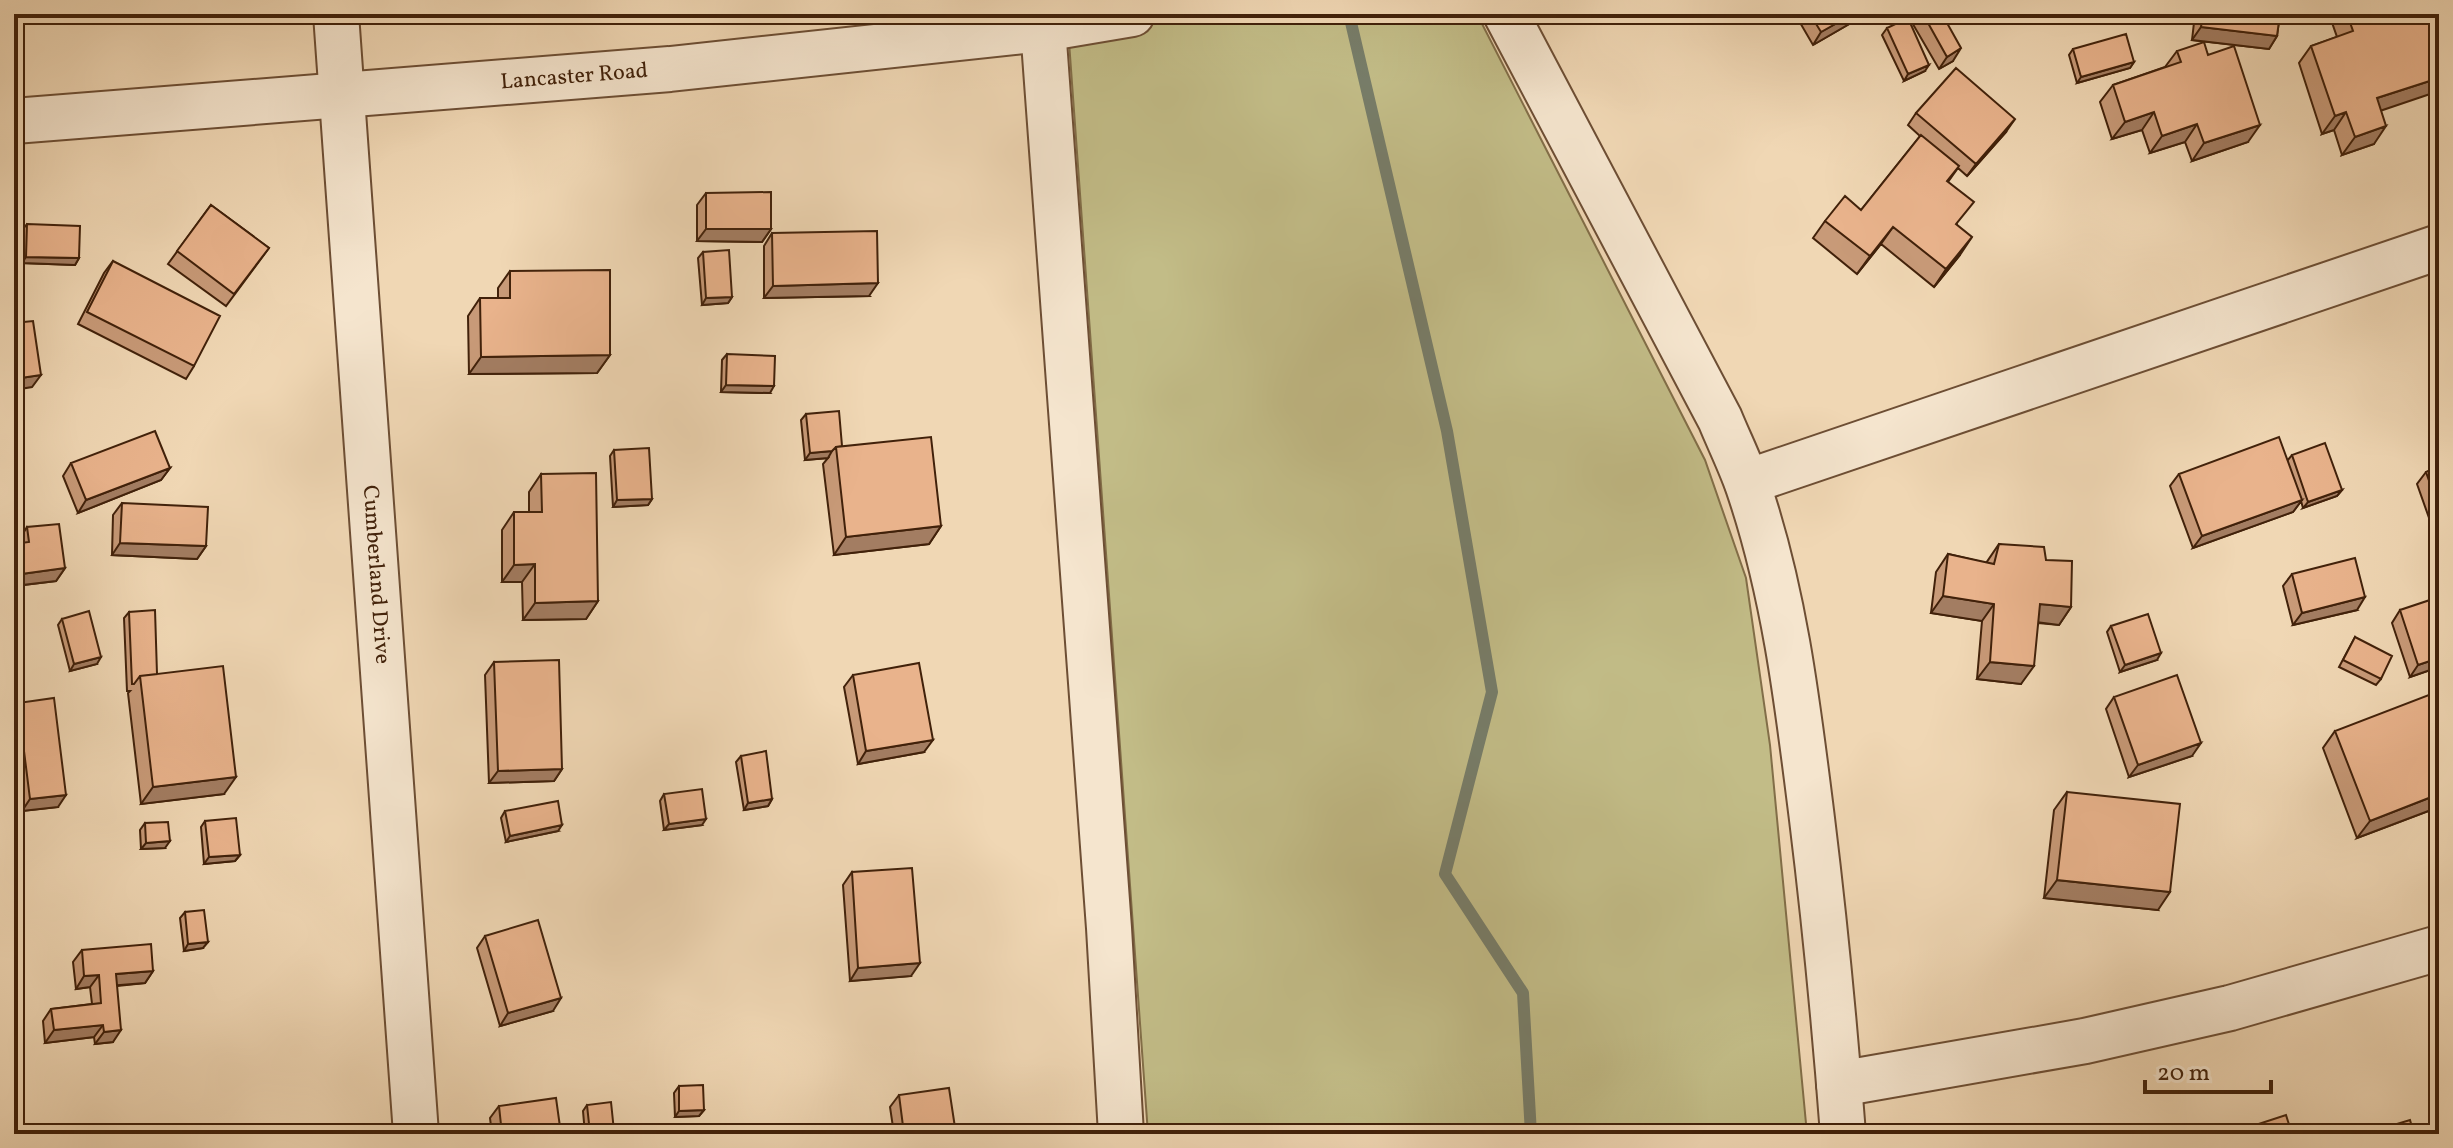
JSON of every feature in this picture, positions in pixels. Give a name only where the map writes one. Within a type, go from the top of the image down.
[{"type":"street","name":"Cumberland Drive","points":[[336,14],[416,1134]]},
{"type":"street","name":"Lancaster Road","points":[[14,121],[670,69],[1043,21],[1132,14]]},
{"type":"street","points":[[1506,14],[1720,419],[1747,482],[1775,581],[1796,687],[1821,894],[1843,1134]]},
{"type":"street","points":[[1043,21],[1107,897],[1121,1134]]},
{"type":"street","points":[[1747,482],[2439,247]]},
{"type":"street","points":[[1839,1084],[2085,1041],[2216,1012],[2439,948]]},
{"type":"shaded area","points":[[1067,14],[1477,14],[1705,460],[1746,578],[1770,745],[1807,1134],[1148,1134]]},
{"type":"building","points":[[1810,14],[1853,14],[1821,32]]},
{"type":"building","points":[[1923,14],[1942,14],[1961,48],[1947,57]]},
{"type":"building","points":[[2203,14],[2280,14],[2277,36],[2201,27]]},
{"type":"building","points":[[2347,14],[2439,14],[2439,78],[2377,98],[2386,126],[2355,137],[2346,112],[2335,116],[2311,46],[2353,31]]},
{"type":"building","points":[[1908,18],[1929,65],[1908,74],[1887,28]]},
{"type":"building","points":[[2126,34],[2134,62],[2081,77],[2073,49]]},
{"type":"building","points":[[2204,42],[2208,55],[2234,46],[2260,125],[2204,143],[2197,124],[2162,136],[2154,112],[2125,122],[2113,85],[2181,62],[2177,51]]},
{"type":"building","points":[[1956,68],[2015,119],[1976,164],[1916,113]]},
{"type":"building","points":[[1921,135],[1959,166],[1947,181],[1974,202],[1956,224],[1972,237],[1946,269],[1893,227],[1870,256],[1825,221],[1845,196],[1861,210]]},
{"type":"building","points":[[771,192],[771,229],[706,229],[706,193]]},
{"type":"building","points":[[211,205],[269,248],[234,294],[177,251]]},
{"type":"building","points":[[27,224],[80,226],[79,258],[26,257]]},
{"type":"building","points":[[877,231],[878,283],[773,286],[772,233]]},
{"type":"building","points":[[729,250],[732,297],[706,298],[703,252]]},
{"type":"building","points":[[113,261],[220,316],[194,366],[87,312]]},
{"type":"building","points":[[610,270],[610,355],[481,357],[480,298],[510,298],[510,271]]},
{"type":"building","points":[[33,321],[41,375],[14,379],[14,323]]},
{"type":"building","points":[[727,354],[775,356],[774,386],[726,385]]},
{"type":"building","points":[[839,411],[842,446],[832,451],[810,453],[806,414]]},
{"type":"building","points":[[155,431],[170,468],[86,500],[71,463]]},
{"type":"building","points":[[931,437],[941,526],[846,537],[836,447]]},
{"type":"building","points":[[2279,437],[2302,500],[2202,536],[2179,474]]},
{"type":"building","points":[[2325,443],[2342,490],[2308,502],[2292,455]]},
{"type":"building","points":[[649,448],[652,499],[617,500],[614,450]]},
{"type":"building","points":[[2439,467],[2439,509],[2426,472]]},
{"type":"building","points":[[596,473],[598,601],[535,603],[535,564],[514,565],[514,512],[542,512],[541,474]]},
{"type":"building","points":[[122,503],[208,507],[206,546],[120,543]]},
{"type":"building","points":[[59,524],[65,568],[14,575],[14,544],[29,542],[27,527]]},
{"type":"building","points":[[1999,544],[2044,547],[2046,560],[2072,561],[2071,607],[2040,604],[2034,666],[1990,662],[1994,604],[1943,596],[1948,554],[1994,564]]},
{"type":"building","points":[[2355,558],[2365,597],[2302,613],[2292,574]]},
{"type":"building","points":[[2439,597],[2439,658],[2418,665],[2400,610]]},
{"type":"building","points":[[155,610],[157,674],[140,676],[132,684],[129,612]]},
{"type":"building","points":[[89,611],[101,657],[74,664],[62,619]]},
{"type":"building","points":[[2148,614],[2161,653],[2125,665],[2111,626]]},
{"type":"building","points":[[2355,637],[2392,656],[2381,679],[2343,660]]},
{"type":"building","points":[[559,660],[562,769],[498,771],[494,662]]},
{"type":"building","points":[[919,663],[933,740],[866,751],[853,675]]},
{"type":"building","points":[[223,666],[236,777],[153,787],[140,676]]},
{"type":"building","points":[[2177,675],[2201,743],[2138,765],[2114,697]]},
{"type":"building","points":[[2434,693],[2439,707],[2439,794],[2370,821],[2335,731]]},
{"type":"building","points":[[54,698],[66,795],[30,799],[18,703]]},
{"type":"building","points":[[766,751],[772,799],[748,803],[741,756]]},
{"type":"building","points":[[702,789],[706,819],[669,824],[664,794]]},
{"type":"building","points":[[2067,792],[2180,804],[2170,892],[2057,880]]},
{"type":"building","points":[[558,801],[562,825],[510,836],[505,811]]},
{"type":"building","points":[[236,818],[240,855],[209,857],[205,821]]},
{"type":"building","points":[[168,822],[170,841],[146,843],[145,823]]},
{"type":"building","points":[[912,868],[920,963],[858,968],[852,872]]},
{"type":"building","points":[[204,910],[208,942],[188,944],[185,912]]},
{"type":"building","points":[[538,920],[561,998],[508,1013],[485,936]]},
{"type":"building","points":[[151,944],[153,971],[116,974],[121,1030],[104,1032],[103,1025],[54,1030],[51,1009],[101,1003],[99,975],[84,976],[82,950]]},
{"type":"building","points":[[703,1085],[704,1110],[679,1111],[679,1086]]},
{"type":"building","points":[[949,1088],[956,1134],[904,1134],[899,1095]]},
{"type":"building","points":[[556,1098],[561,1134],[502,1134],[499,1106]]},
{"type":"building","points":[[611,1102],[614,1131],[590,1133],[587,1105]]},
{"type":"building","points":[[2286,1115],[2292,1134],[2228,1134]]},
{"type":"building","points":[[2410,1120],[2414,1134],[2364,1134]]},
{"type":"waterway","points":[[1349,14],[1447,431],[1492,692],[1445,874],[1523,993],[1531,1134]]}]
